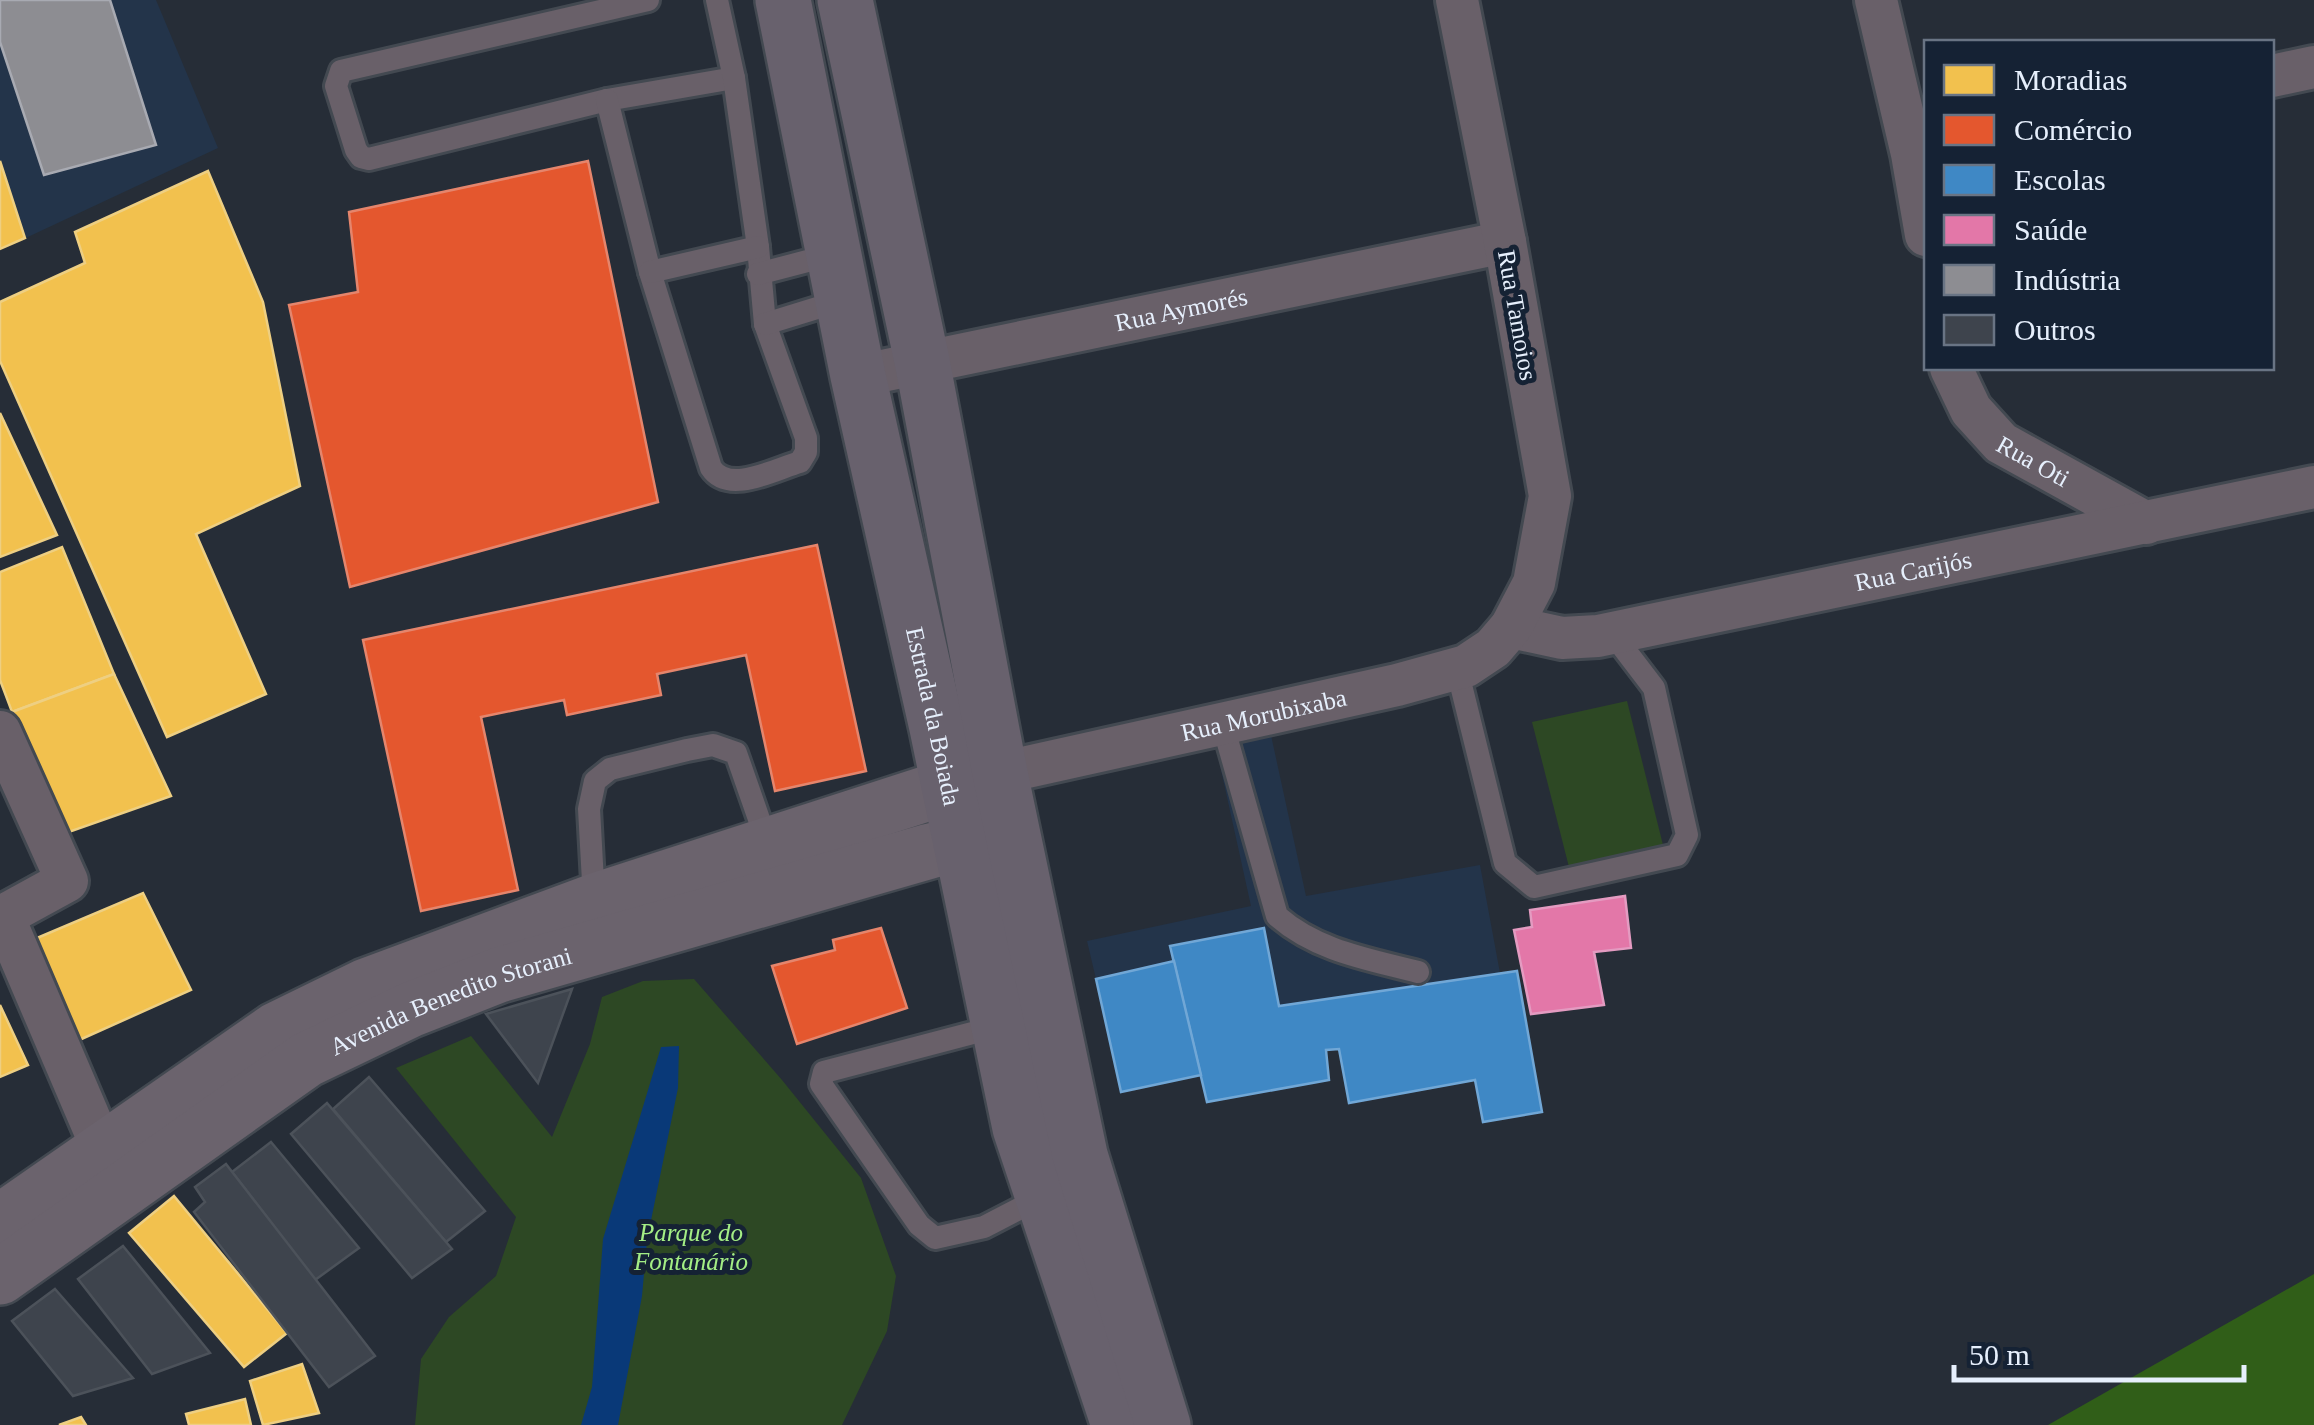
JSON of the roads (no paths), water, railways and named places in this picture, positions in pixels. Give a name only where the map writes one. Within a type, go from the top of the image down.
[{"type":"main road","name":"Estrada da Boiada","points":[[783,0],[858,376],[937,728],[1020,1128],[1119,1425]]},
{"type":"main road","points":[[846,0],[1080,1156],[1163,1425]]},
{"type":"main road","name":"Avenida Benedito Storani","points":[[0,1222],[276,1030],[366,986],[594,901],[947,787],[1000,774]]},
{"type":"main road","name":"Avenida Benedito Storani","points":[[0,1278],[306,1060],[410,1010],[499,975],[1012,832]]},
{"type":"street","name":"Rua Tamoios","points":[[1457,0],[1506,242],[1550,496],[1534,583],[1511,627]]},
{"type":"street","points":[[1876,0],[1919,153],[1924,212]]},
{"type":"street","points":[[2274,76],[2314,67]]},
{"type":"street","name":"Rua Aymorés","points":[[858,376],[1506,242]]},
{"type":"street","name":"Rua Oti","points":[[1952,370],[1971,410],[2001,444],[2146,523]]},
{"type":"street","name":"Rua Carijós","points":[[1511,627],[1562,638],[1612,633],[2314,487]]},
{"type":"street","name":"Rua Morubixaba","points":[[1000,774],[1457,669],[1493,648],[1511,627]]},
{"type":"street","points":[[0,732],[67,881],[2,916],[103,1150]]},
{"type":"lane","points":[[648,0],[341,71],[336,86],[356,150],[369,159],[607,100],[734,78]]},
{"type":"lane","points":[[607,100],[650,272],[712,468],[725,480],[734,481],[800,462],[806,452],[806,438],[765,324],[734,78],[717,0]]},
{"type":"lane","points":[[650,272],[758,247]]},
{"type":"lane","points":[[758,274],[838,277]]},
{"type":"lane","points":[[765,324],[838,277]]},
{"type":"lane","points":[[1457,669],[1505,863],[1534,887],[1562,883],[1678,855],[1687,835],[1654,688],[1612,633]]},
{"type":"lane","points":[[1222,722],[1277,916],[1295,932],[1326,948],[1418,972]]},
{"type":"lane","points":[[594,901],[590,809],[595,781],[610,769],[714,745],[736,753],[768,845]]},
{"type":"lane","points":[[999,1026],[824,1072],[822,1084],[919,1226],[936,1238],[984,1226],[1043,1197]]},
{"type":"water","points":[[679,1046],[678,1088],[647,1240],[642,1296],[618,1425],[581,1425],[592,1387],[603,1239],[661,1047]]},
{"type":"park label","name":"Parque do Fontanário","points":[[691,1246]]}]
